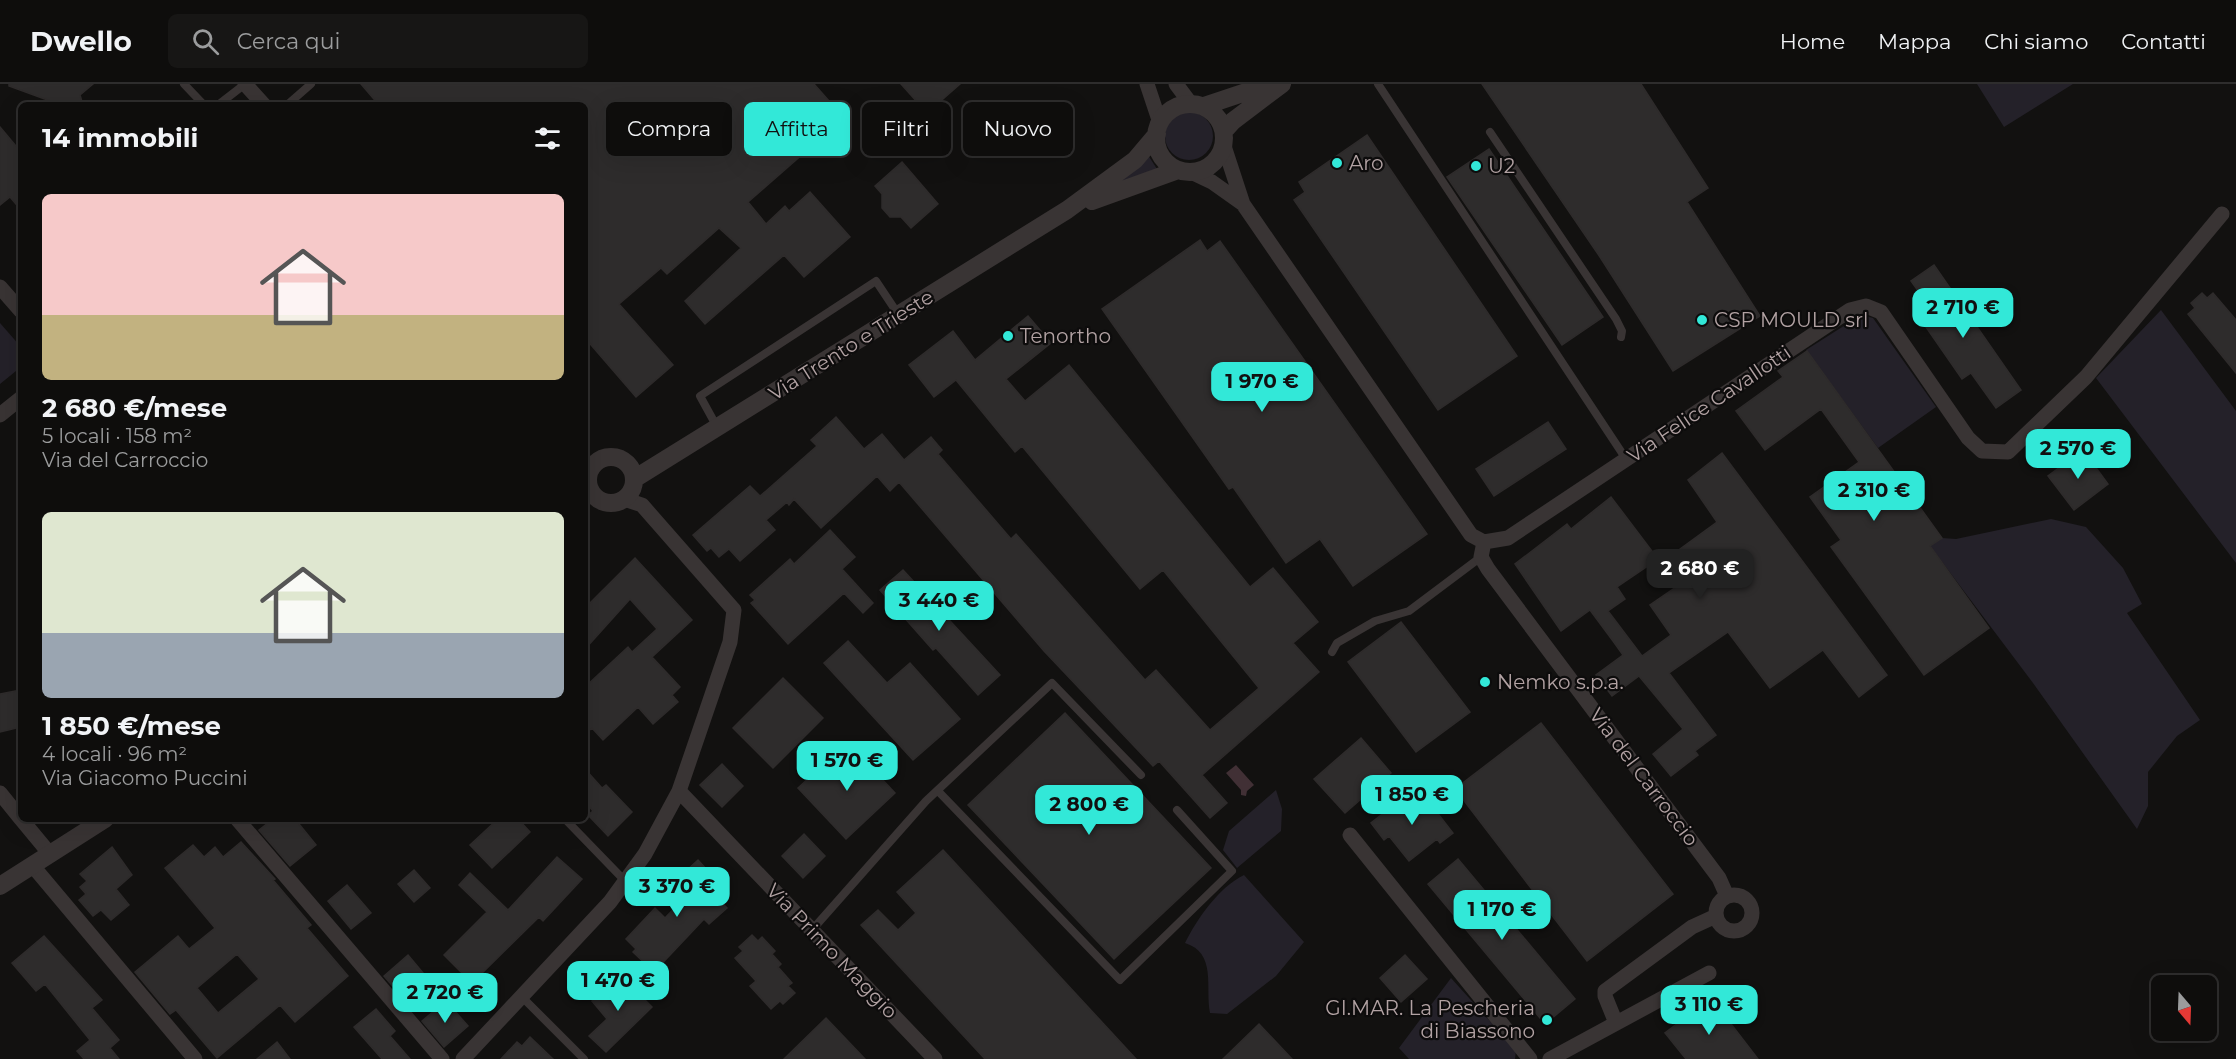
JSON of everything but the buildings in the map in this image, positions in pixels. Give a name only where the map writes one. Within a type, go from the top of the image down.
[{"type":"street","points":[[245,84],[261,102]]},
{"type":"street","points":[[1147,84],[1158,129],[1158,149],[1166,162],[1212,182],[1243,204]]},
{"type":"street","points":[[1176,84],[1197,105],[1217,116],[1243,204],[1482,550]]},
{"type":"street","name":"Via Trento e Trieste","points":[[634,479],[718,429],[1067,210],[1135,160],[1167,113],[1178,106],[1197,105],[1270,84]]},
{"type":"street","name":"Via Trento e Trieste","points":[[1067,210],[1185,171],[1212,165],[1233,121],[1282,84]]},
{"type":"street","name":"Via Felice Cavallotti","points":[[1482,550],[1508,538],[1850,310],[1866,306],[1881,312],[1968,438],[1982,451],[2008,452],[2086,377],[2222,214]]},
{"type":"street","points":[[0,287],[18,308]]},
{"type":"street","points":[[0,416],[18,401]]},
{"type":"street","points":[[463,1059],[626,882],[645,854],[679,791],[730,642],[734,610],[642,505],[624,499],[605,502],[590,499],[588,465],[602,458],[616,457],[629,465],[634,479],[633,487],[624,499]]},
{"type":"street","name":"Via del Carroccio","points":[[1482,550],[1719,878],[1726,896]]},
{"type":"street","name":"Via Primo Maggio","points":[[679,791],[935,1059]]},
{"type":"street","points":[[0,793],[18,815]]},
{"type":"street","points":[[23,822],[50,854]]},
{"type":"street","points":[[0,885],[100,822]]},
{"type":"street","points":[[240,822],[442,1059]]},
{"type":"street","points":[[1350,835],[1530,1059]]},
{"type":"street","points":[[32,865],[195,1059]]},
{"type":"street","points":[[1726,896],[1738,896],[1748,902],[1752,913],[1748,924],[1739,930],[1727,929],[1716,916],[1718,904],[1726,896]]},
{"type":"street","points":[[1616,1023],[1605,991],[1692,927],[1716,916]]},
{"type":"street","points":[[1550,1059],[1709,973]]},
{"type":"lane","points":[[184,84],[201,102]]},
{"type":"lane","points":[[222,102],[245,84]]},
{"type":"lane","points":[[290,102],[310,84]]},
{"type":"lane","points":[[1378,84],[1626,459]]},
{"type":"lane","points":[[1490,132],[1616,319],[1622,332],[1621,337]]},
{"type":"lane","points":[[718,429],[700,396],[876,281],[899,315]]},
{"type":"lane","points":[[1332,652],[1337,643],[1375,621],[1409,611],[1482,550]]},
{"type":"lane","points":[[812,930],[938,790],[1052,683],[1141,775]]},
{"type":"lane","points":[[938,790],[1120,980],[1232,871],[1178,810]]},
{"type":"lane","points":[[568,822],[626,882]]},
{"type":"lane","points":[[522,997],[584,1059]]},
{"type":"shaded area","points":[[1977,84],[2073,84],[2004,127]]},
{"type":"shaded area","points":[[1184,112],[1194,112],[1209,122],[1213,136],[1212,145],[1203,156],[1194,160],[1184,160],[1169,150],[1165,141],[1165,131],[1175,116]]},
{"type":"shaded area","points":[[1146,152],[1157,169],[1101,193]]},
{"type":"shaded area","points":[[2161,310],[2236,411],[2236,563],[2096,378]]},
{"type":"shaded area","points":[[1861,315],[1873,318],[1936,407],[1878,448],[1806,350]]},
{"type":"shaded area","points":[[0,323],[18,344],[18,369],[0,384]]},
{"type":"shaded area","points":[[2051,519],[2086,527],[2123,568],[2142,604],[2127,613],[2200,720],[2177,736],[2148,772],[2148,806],[2137,829],[2033,683],[1930,546],[1942,538],[1956,539]]},
{"type":"shaded area","points":[[1236,765],[1254,785],[1247,791],[1246,796],[1241,795],[1241,790],[1226,773]]},
{"type":"shaded area","points":[[1276,790],[1282,809],[1281,831],[1237,868],[1223,850],[1229,831]]},
{"type":"shaded area","points":[[1244,875],[1304,942],[1276,976],[1227,1014],[1210,1013],[1206,963],[1202,954],[1185,943],[1210,904],[1226,887]]},
{"type":"shaded area","points":[[1451,978],[1516,1050],[1515,1059],[1409,1059],[1399,1048]]},
{"type":"place","name":"Aro","points":[[1337,163]]},
{"type":"place","name":"U2","points":[[1476,166]]},
{"type":"place","name":"CSP MOULD srl","points":[[1702,320]]},
{"type":"place","name":"Tenortho","points":[[1008,336]]},
{"type":"place","name":"Nemko s.p.a.","points":[[1485,682]]},
{"type":"place","name":"GI.MAR. La Pescheria di Biassono","points":[[1547,1020]]}]
